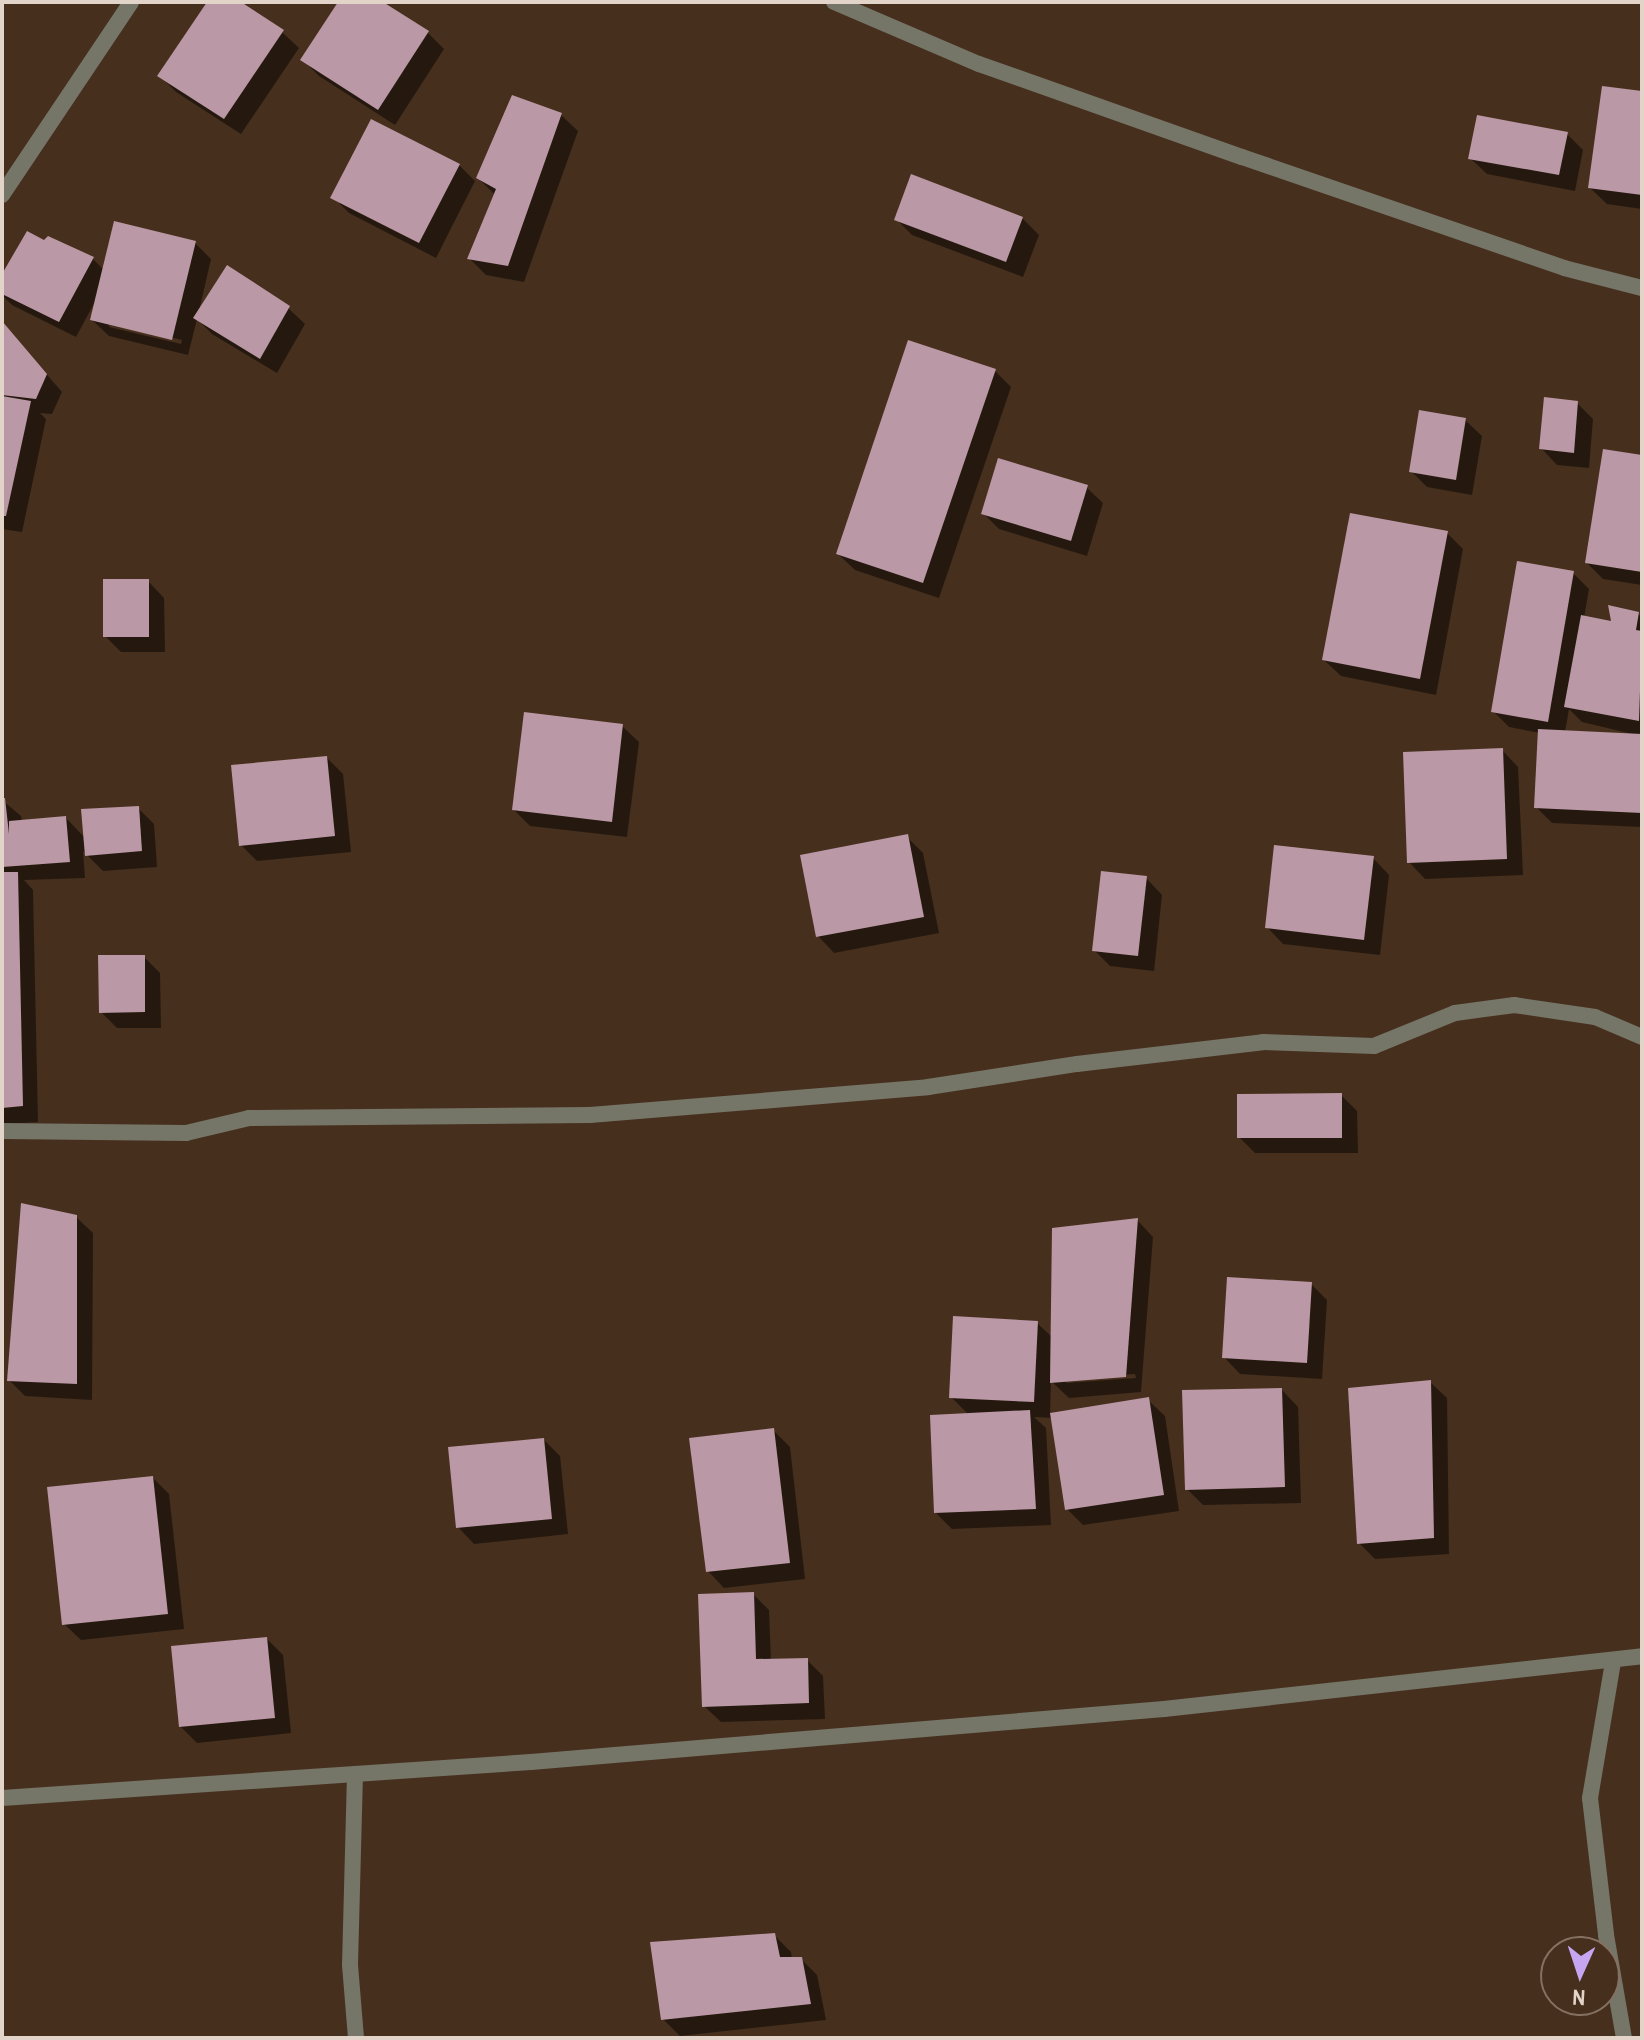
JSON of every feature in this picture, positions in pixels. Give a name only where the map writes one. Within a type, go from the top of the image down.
[{"type":"street","points":[[2,195],[131,2]]},
{"type":"street","points":[[834,2],[979,64],[1564,268],[1642,288]]},
{"type":"street","points":[[2,1131],[186,1133],[249,1118],[590,1115],[928,1087],[1077,1064],[1263,1042],[1374,1046],[1455,1013],[1514,1005],[1595,1017],[1642,1037]]},
{"type":"street","points":[[2,1798],[355,1774],[1164,1709],[1613,1662],[1642,1656]]},
{"type":"street","points":[[1613,1662],[1590,1798],[1606,1935],[1624,2038]]},
{"type":"street","points":[[355,1774],[350,1965],[356,2038]]},
{"type":"building","points":[[207,2],[241,2],[284,30],[224,119],[157,76]]},
{"type":"building","points":[[338,2],[383,2],[429,31],[378,110],[300,60]]},
{"type":"building","points":[[1602,86],[1642,91],[1642,195],[1588,188]]},
{"type":"building","points":[[512,95],[562,113],[508,266],[467,259],[496,189],[476,178]]},
{"type":"building","points":[[1477,115],[1568,132],[1559,175],[1468,159]]},
{"type":"building","points":[[371,119],[460,164],[419,243],[330,198]]},
{"type":"building","points":[[911,174],[1023,217],[1006,262],[894,220]]},
{"type":"building","points":[[114,221],[196,241],[172,340],[90,320]]},
{"type":"building","points":[[27,231],[44,240],[48,236],[94,257],[59,322],[2,294],[2,274]]},
{"type":"building","points":[[227,265],[290,306],[260,359],[193,318]]},
{"type":"building","points":[[2,321],[47,374],[36,399],[2,395]]},
{"type":"building","points":[[908,340],[996,369],[923,583],[836,554]]},
{"type":"building","points":[[2,396],[31,401],[6,516],[2,516]]},
{"type":"building","points":[[1544,397],[1578,401],[1574,453],[1539,449]]},
{"type":"building","points":[[1419,410],[1466,418],[1456,480],[1409,472]]},
{"type":"building","points":[[1603,449],[1642,455],[1642,572],[1585,563]]},
{"type":"building","points":[[998,458],[1088,485],[1071,541],[981,514]]},
{"type":"building","points":[[1350,513],[1448,531],[1420,679],[1322,660]]},
{"type":"building","points":[[1517,561],[1574,571],[1548,722],[1491,712]]},
{"type":"building","points":[[103,579],[149,579],[149,637],[103,637]]},
{"type":"building","points":[[1608,605],[1639,612],[1636,630],[1642,631],[1639,721],[1564,707],[1581,615],[1611,621]]},
{"type":"building","points":[[524,712],[623,724],[612,822],[512,810]]},
{"type":"building","points":[[1538,729],[1642,734],[1642,813],[1534,808]]},
{"type":"building","points":[[1503,748],[1507,859],[1407,863],[1403,752]]},
{"type":"building","points":[[327,756],[335,836],[239,846],[231,765]]},
{"type":"building","points":[[2,798],[5,798],[9,834],[9,821],[66,816],[70,862],[2,867]]},
{"type":"building","points":[[139,806],[142,851],[85,856],[81,809]]},
{"type":"building","points":[[908,834],[924,917],[816,937],[800,855]]},
{"type":"building","points":[[1274,845],[1374,856],[1364,940],[1265,928]]},
{"type":"building","points":[[1101,871],[1147,876],[1138,956],[1092,951]]},
{"type":"building","points":[[2,872],[18,872],[23,1106],[2,1108]]},
{"type":"building","points":[[98,955],[145,955],[145,1012],[99,1013]]},
{"type":"building","points":[[1342,1093],[1342,1138],[1237,1138],[1237,1094]]},
{"type":"building","points":[[21,1203],[77,1215],[77,1384],[7,1381]]},
{"type":"building","points":[[1138,1218],[1126,1377],[1050,1383],[1052,1228]]},
{"type":"building","points":[[1227,1277],[1312,1282],[1307,1363],[1222,1358]]},
{"type":"building","points":[[953,1316],[1038,1321],[1034,1402],[949,1398]]},
{"type":"building","points":[[1431,1380],[1434,1538],[1357,1544],[1348,1388]]},
{"type":"building","points":[[1282,1388],[1285,1487],[1185,1490],[1182,1390]]},
{"type":"building","points":[[1149,1397],[1164,1495],[1065,1510],[1050,1413]]},
{"type":"building","points":[[1030,1410],[1036,1509],[934,1513],[930,1415]]},
{"type":"building","points":[[774,1428],[790,1563],[706,1572],[689,1438]]},
{"type":"building","points":[[544,1438],[552,1519],[456,1528],[448,1447]]},
{"type":"building","points":[[153,1476],[168,1614],[62,1625],[47,1487]]},
{"type":"building","points":[[754,1592],[756,1659],[808,1658],[809,1703],[702,1707],[698,1594]]},
{"type":"building","points":[[267,1637],[275,1718],[179,1727],[171,1646]]},
{"type":"building","points":[[775,1933],[780,1957],[802,1957],[811,2004],[661,2020],[650,1942]]}]
